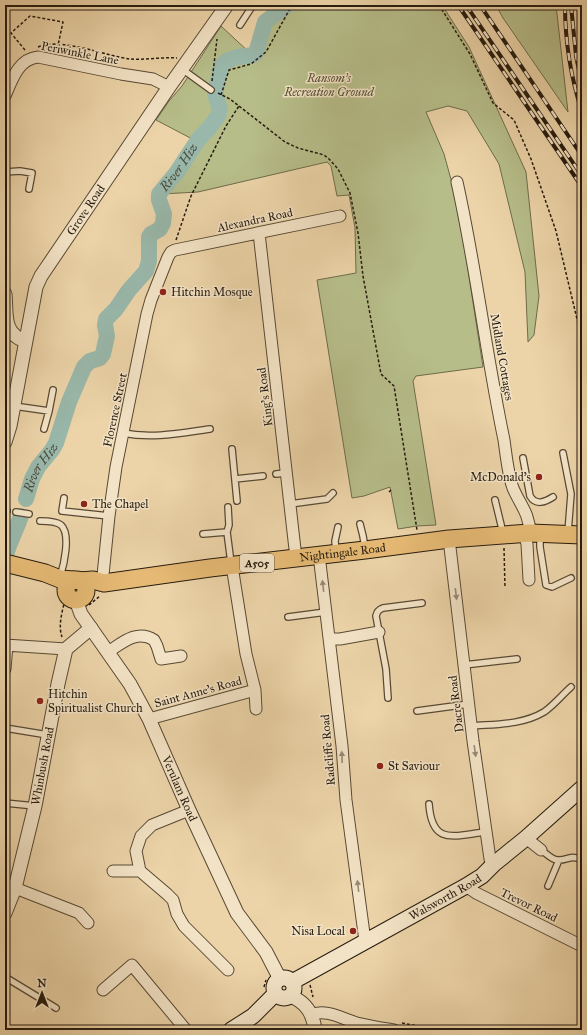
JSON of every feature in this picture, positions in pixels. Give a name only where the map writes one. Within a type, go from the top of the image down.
[{"type":"main road","name":"Nightingale Road","points":[[7,563],[45,572],[71,588],[94,580],[104,583],[337,554],[365,550],[382,544],[532,533],[575,535]]},
{"type":"main road","name":"Walsworth Road","points":[[231,1030],[253,1016],[278,987],[482,876],[582,788]]},
{"type":"street","name":"Grove Road","points":[[5,442],[14,406],[36,287],[41,276],[169,87],[181,64],[227,5]]},
{"type":"street","name":"Periwinkle Lane","points":[[5,96],[12,78],[21,65],[25,61],[38,57],[121,74],[154,79],[169,87]]},
{"type":"street","name":"Midland Cottages","points":[[456,182],[466,223],[488,358],[513,487],[527,513],[532,533],[527,544],[529,580]]},
{"type":"street","name":"Alexandra Road","points":[[175,250],[340,216]]},
{"type":"street","name":"King's Road","points":[[259,233],[281,474],[290,504],[296,558]]},
{"type":"street","name":"Florence Street","points":[[104,583],[103,575],[109,516],[123,433],[149,307],[168,257],[171,252],[175,250]]},
{"type":"street","points":[[5,302],[6,320],[10,332],[19,339],[25,341]]},
{"type":"street","name":"Dacre Road","points":[[449,539],[486,832],[490,859],[494,864]]},
{"type":"street","name":"Radcliffe Road","points":[[319,556],[330,639],[346,800],[365,941]]},
{"type":"street","points":[[232,566],[255,690],[256,709]]},
{"type":"street","name":"Verulam Road","points":[[71,588],[82,614],[130,684],[149,719],[237,913],[266,952],[278,987]]},
{"type":"street","points":[[5,669],[6,645],[66,649],[91,628]]},
{"type":"street","points":[[330,639],[354,637],[379,632]]},
{"type":"street","points":[[108,652],[132,637],[141,635],[154,640],[161,660],[181,656]]},
{"type":"street","name":"Whinbush Road","points":[[5,913],[35,806],[66,649]]},
{"type":"street","name":"Saint Anne's Road","points":[[149,719],[255,690]]},
{"type":"street","points":[[140,872],[136,851],[141,836],[152,824],[189,810]]},
{"type":"street","points":[[526,838],[541,850]]},
{"type":"street","points":[[114,871],[140,872],[168,894],[173,900],[177,914],[184,926],[228,970]]},
{"type":"street","name":"Trevor Road","points":[[466,886],[476,893],[582,946]]},
{"type":"street","points":[[13,888],[79,913],[88,923]]},
{"type":"street","points":[[102,990],[132,965],[186,1030]]},
{"type":"street","points":[[278,987],[299,999],[311,1015],[315,1030]]},
{"type":"street","points":[[311,1015],[316,1013],[335,1015],[357,1023],[394,1030]]},
{"type":"lane","points":[[240,25],[253,5]]},
{"type":"lane","points":[[181,64],[211,90]]},
{"type":"lane","points":[[5,172],[20,171],[32,173],[29,189]]},
{"type":"lane","points":[[44,429],[53,390]]},
{"type":"lane","points":[[14,406],[49,411]]},
{"type":"lane","points":[[123,433],[142,436],[155,436],[210,429]]},
{"type":"lane","points":[[232,449],[237,501]]},
{"type":"lane","points":[[563,453],[572,494],[575,535]]},
{"type":"lane","points":[[523,458],[530,496],[532,499],[543,502],[553,497]]},
{"type":"lane","points":[[235,479],[262,476]]},
{"type":"lane","points":[[290,504],[327,499],[333,493]]},
{"type":"lane","points":[[64,498],[62,510],[109,516]]},
{"type":"lane","points":[[495,500],[503,535]]},
{"type":"lane","points":[[228,508],[229,525],[227,532],[232,566]]},
{"type":"lane","points":[[16,512],[29,514]]},
{"type":"lane","points":[[40,520],[57,523],[62,527],[66,541],[65,557],[71,588]]},
{"type":"lane","points":[[360,524],[365,550]]},
{"type":"lane","points":[[337,554],[335,541],[338,527]]},
{"type":"lane","points":[[204,534],[227,532]]},
{"type":"lane","points":[[532,533],[540,547],[546,584],[552,587],[571,578]]},
{"type":"lane","points":[[388,698],[386,669],[376,616],[379,609],[422,603]]},
{"type":"lane","points":[[288,617],[326,612]]},
{"type":"lane","points":[[464,665],[517,659]]},
{"type":"lane","points":[[472,726],[521,721],[543,712],[554,704],[571,687]]},
{"type":"lane","points":[[417,710],[469,704]]},
{"type":"lane","points":[[5,728],[48,735]]},
{"type":"lane","points":[[5,803],[35,806]]},
{"type":"lane","points":[[429,804],[432,823],[441,834],[458,835],[486,832]]},
{"type":"lane","points":[[541,850],[555,860],[562,860],[572,857],[582,860]]},
{"type":"lane","points":[[548,886],[559,860]]},
{"type":"lane","points":[[5,977],[56,1008]]},
{"type":"path","points":[[292,5],[266,52],[251,64],[230,70],[222,95],[239,106],[285,142],[298,148],[324,155],[338,170],[350,193],[362,276],[381,374],[394,386],[418,535]]},
{"type":"path","points":[[439,5],[470,54],[493,103],[514,120],[531,159],[556,231],[582,340]]},
{"type":"path","points":[[27,51],[11,33],[30,16],[63,22],[54,60]]},
{"type":"path","points":[[211,90],[217,39]]},
{"type":"path","points":[[32,49],[43,45],[59,44],[132,59],[181,64]]},
{"type":"path","points":[[175,250],[176,240],[191,196],[226,126],[239,106]]},
{"type":"path","points":[[503,535],[505,588]]},
{"type":"path","points":[[66,649],[61,634],[61,618],[65,600],[71,588]]},
{"type":"path","points":[[313,981],[310,985],[314,1002]]},
{"type":"green space","name":"Ransom's Recreation Ground","points":[[290,5],[442,5],[469,47],[526,172],[539,296],[534,335],[528,342],[525,272],[499,164],[467,111],[448,106],[426,112],[444,154],[458,205],[483,367],[416,376],[413,381],[436,525],[398,529],[390,487],[364,496],[352,498],[317,280],[356,273],[355,228],[349,195],[337,196],[331,166],[327,162],[198,192],[161,194],[182,168],[198,142],[156,120],[169,101],[182,86],[221,26],[255,56],[260,51],[263,31],[266,23]]},
{"type":"green space","points":[[496,5],[556,5],[568,112],[503,18]]},
{"type":"waterway","name":"River Hiz","points":[[26,499],[32,479],[38,467],[56,443],[69,402],[84,367],[90,361],[100,358],[103,354],[107,336],[105,325],[106,319],[116,309],[129,290],[146,271],[149,261],[149,237],[151,234],[160,229],[163,223],[164,214],[159,200],[159,194],[177,172],[198,140],[218,116],[220,109],[215,94],[221,66],[228,60],[253,55],[256,53],[265,22],[288,5]]},
{"type":"waterway","name":"River Hiz","points":[[5,559],[21,516]]},
{"type":"railway","points":[[458,5],[582,187]]},
{"type":"railway","points":[[466,5],[582,176]]},
{"type":"railway","points":[[480,5],[582,156]]},
{"type":"railway","points":[[565,5],[569,59],[582,112]]},
{"type":"railway","points":[[571,5],[576,56],[582,84]]},
{"type":"place","name":"Hitchin Mosque","points":[[163,292]]},
{"type":"place","name":"McDonald's","points":[[539,477]]},
{"type":"place","name":"The Chapel","points":[[84,504]]},
{"type":"place","name":"Hitchin Spiritualist Church","points":[[40,701]]},
{"type":"place","name":"St Saviour","points":[[380,766]]},
{"type":"place","name":"Nisa Local","points":[[353,931]]}]
